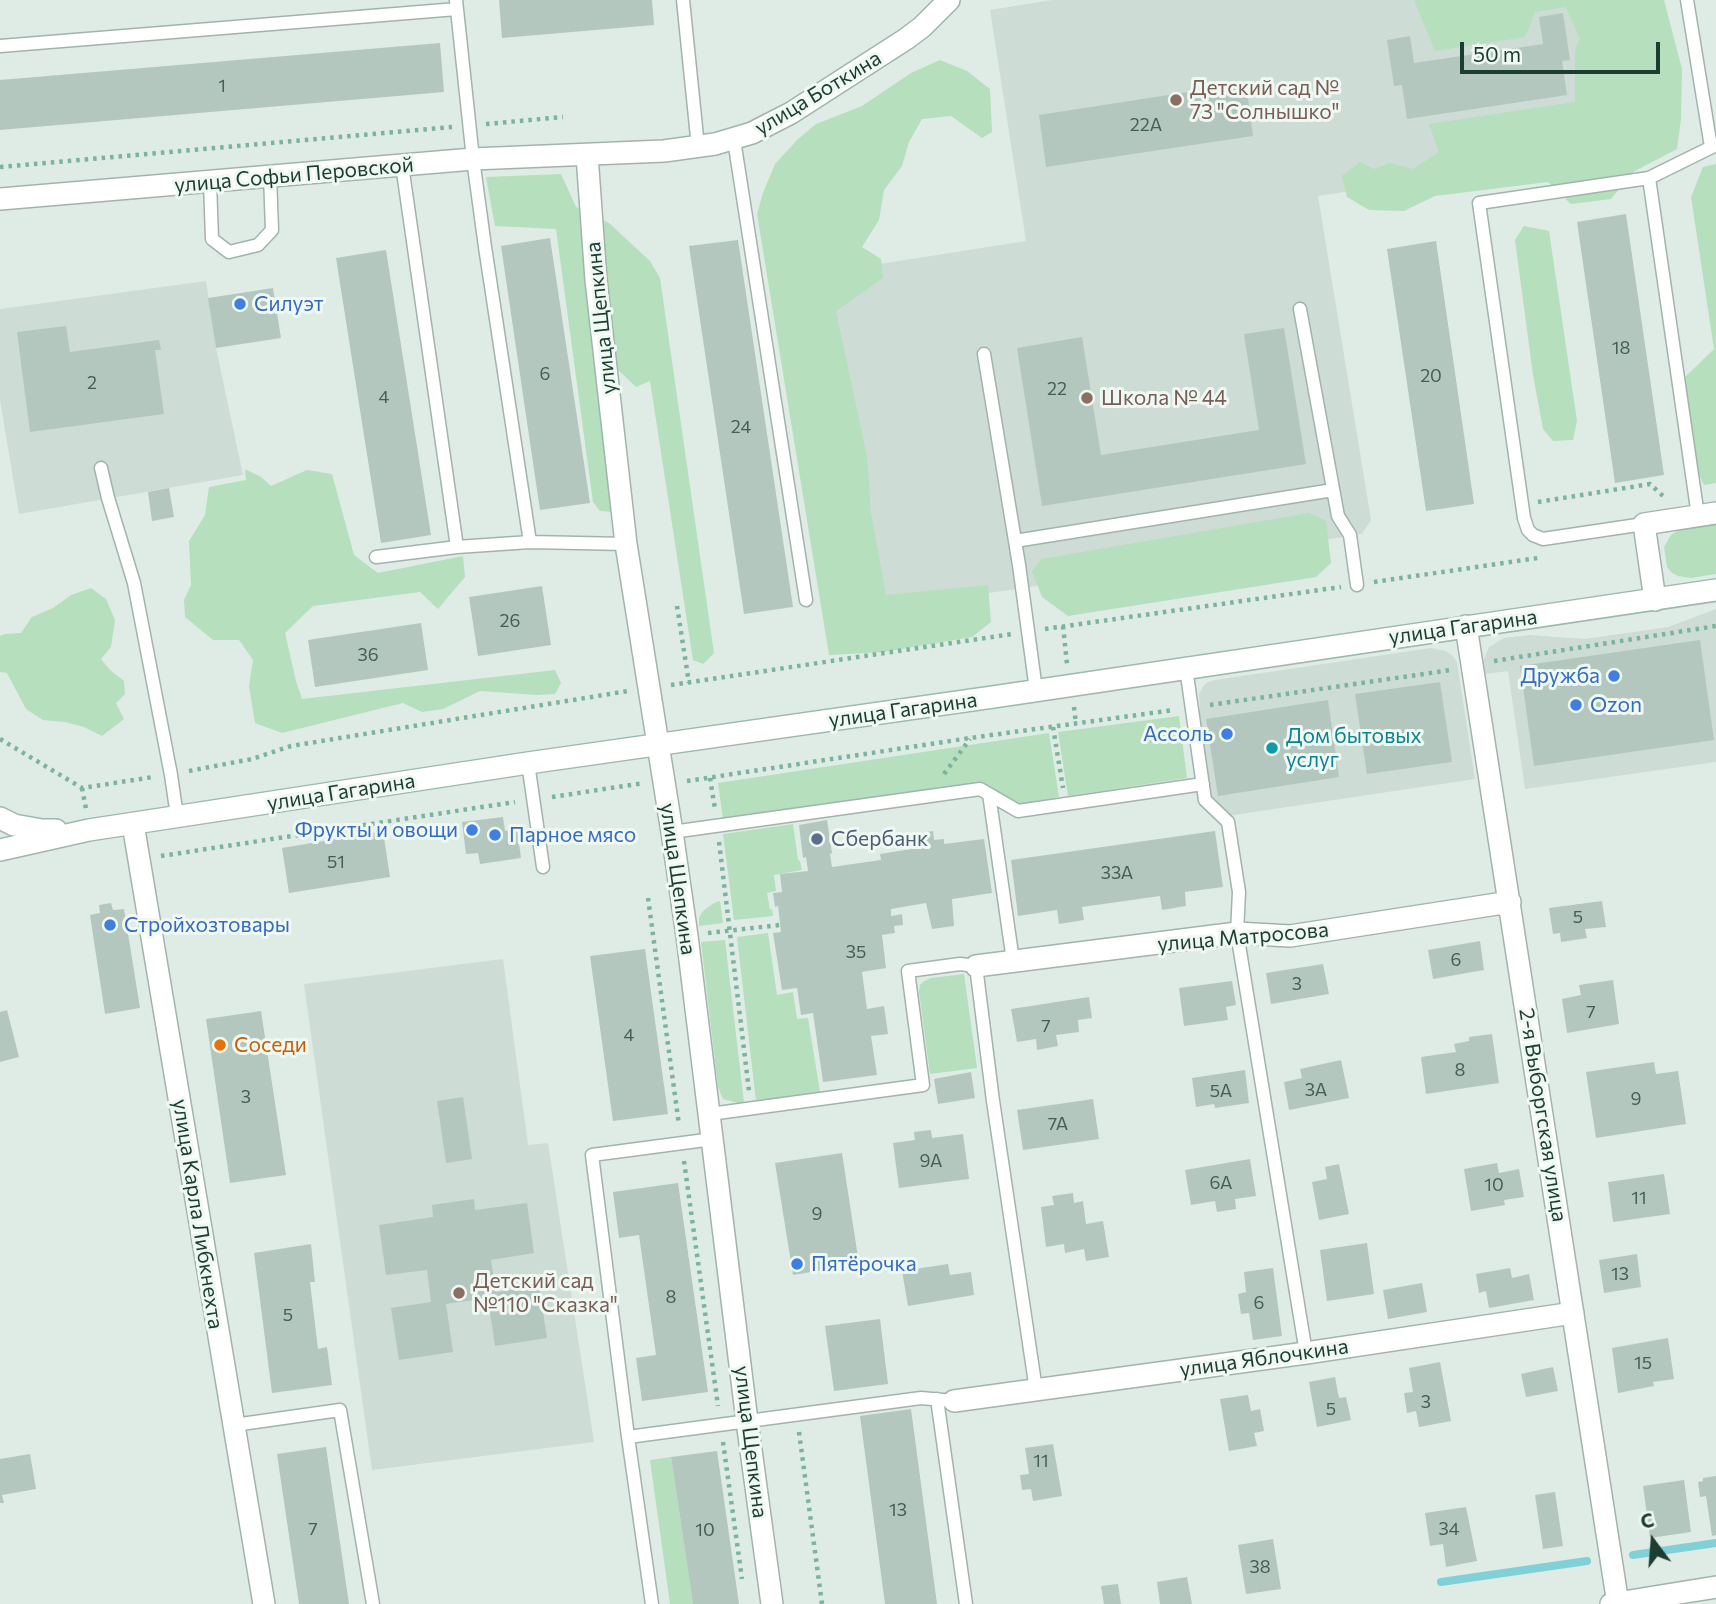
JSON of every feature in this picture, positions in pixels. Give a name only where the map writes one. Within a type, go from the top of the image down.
[{"type":"street","name":"улица Боткина","points":[[587,155],[698,147],[734,140],[761,129],[885,53],[922,27],[951,1]]},
{"type":"street","name":"улица Софьи Перовской","points":[[0,199],[473,159],[587,155]]},
{"type":"street","name":"улица Щепкина","points":[[587,155],[596,280],[626,544],[687,936],[772,1604]]},
{"type":"street","points":[[1655,600],[1644,524],[1707,514]]},
{"type":"street","name":"улица Гагарина","points":[[0,849],[89,830],[528,763],[1716,590]]},
{"type":"street","name":"2-я Выборгская улица","points":[[1466,626],[1616,1604]]},
{"type":"street","name":"улица Гагарина","points":[[0,818],[14,825],[42,830],[89,830]]},
{"type":"street","name":"улица Карла Либкнехта","points":[[133,824],[264,1604]]},
{"type":"street","name":"улица Матросова","points":[[976,966],[1237,933],[1290,936],[1510,902]]},
{"type":"street","name":"улица Яблочкина","points":[[945,1400],[1306,1353],[1573,1313]]},
{"type":"street","points":[[1616,1604],[1716,1587]]},
{"type":"lane","points":[[683,0],[698,147]]},
{"type":"lane","points":[[1644,524],[1543,539],[1528,530],[1479,203],[1649,178],[1713,146],[1687,0]]},
{"type":"lane","points":[[0,46],[457,5],[473,159],[530,542]]},
{"type":"lane","points":[[734,140],[806,600]]},
{"type":"lane","points":[[402,165],[457,547]]},
{"type":"lane","points":[[210,182],[212,239],[229,252],[258,245],[272,230],[270,177]]},
{"type":"lane","points":[[1649,178],[1694,491],[1707,514]]},
{"type":"lane","points":[[1300,309],[1338,516],[1350,535],[1357,584]]},
{"type":"lane","points":[[984,354],[1037,690]]},
{"type":"lane","points":[[101,468],[134,583],[177,817]]},
{"type":"lane","points":[[1015,541],[1333,490]]},
{"type":"lane","points":[[376,557],[457,547],[530,542],[626,544]]},
{"type":"lane","points":[[1186,668],[1205,800],[1228,822],[1239,892],[1237,933],[1306,1353]]},
{"type":"lane","points":[[528,763],[543,867]]},
{"type":"lane","points":[[672,832],[980,789],[1018,811],[1203,785]]},
{"type":"lane","points":[[989,794],[1013,961]]},
{"type":"lane","points":[[710,1114],[923,1085],[908,971],[960,964],[976,966],[1036,1390]]},
{"type":"lane","points":[[652,1604],[592,1155],[713,1139]]},
{"type":"lane","points":[[628,1437],[920,1398],[945,1400],[966,1604]]},
{"type":"lane","points":[[234,1425],[340,1410],[373,1604]]},
{"type":"path","points":[[0,167],[563,117]]},
{"type":"path","points":[[1523,504],[1650,484],[1662,496],[1694,491]]},
{"type":"path","points":[[0,739],[82,788],[171,775],[252,759],[291,746],[649,688],[1550,556]]},
{"type":"path","points":[[677,606],[689,683]]},
{"type":"path","points":[[139,859],[533,800],[710,778],[970,738],[1191,708],[1716,626]]},
{"type":"path","points":[[1053,727],[1065,804]]},
{"type":"path","points":[[928,796],[970,738]]},
{"type":"path","points":[[710,778],[751,1109]]},
{"type":"path","points":[[648,898],[744,1590]]},
{"type":"path","points":[[687,936],[780,925]]},
{"type":"path","points":[[796,1414],[822,1604]]},
{"type":"shaded area","points":[[1052,0],[1639,0],[1661,144],[1318,196],[1371,520],[1362,534],[857,612],[803,276],[1026,241],[990,10]]},
{"type":"shaded area","points":[[206,281],[216,348],[243,475],[19,514],[0,400],[0,309]]},
{"type":"shaded area","points":[[1716,609],[1716,762],[1525,789],[1508,671],[1485,674],[1484,659],[1489,647],[1504,638],[1529,635],[1585,639],[1668,627]]},
{"type":"shaded area","points":[[1431,648],[1445,651],[1457,662],[1475,779],[1227,816],[1202,791],[1191,713],[1200,711],[1199,694],[1208,682]]},
{"type":"shaded area","name":"Детский сад №110 \"Сказка\"","points":[[503,959],[528,1145],[548,1143],[594,1442],[372,1470],[304,984]]},
{"type":"green space","points":[[1414,0],[1664,0],[1682,69],[1681,119],[1677,149],[1633,172],[1611,199],[1571,204],[1548,182],[1435,196],[1404,211],[1369,210],[1347,197],[1342,176],[1360,162],[1374,169],[1389,163],[1413,169],[1439,152],[1429,124],[1575,102],[1575,50],[1580,39],[1566,7],[1535,12],[1525,37],[1435,51]]},
{"type":"green space","points":[[940,60],[967,71],[990,89],[992,132],[982,138],[951,116],[922,119],[909,142],[902,166],[884,190],[879,220],[862,247],[881,259],[883,278],[836,311],[867,457],[871,513],[886,595],[988,585],[991,622],[972,637],[883,652],[829,655],[757,214],[775,164],[816,124],[862,106],[911,73]]},
{"type":"green space","points":[[1716,164],[1716,483],[1704,485],[1691,458],[1679,383],[1714,349],[1691,197],[1703,167]]},
{"type":"green space","points":[[561,174],[576,207],[609,223],[650,261],[660,278],[714,653],[703,664],[693,660],[650,381],[636,387],[616,368],[614,512],[600,511],[593,502],[556,229],[495,226],[486,177]]},
{"type":"green space","points":[[1524,226],[1549,231],[1577,421],[1573,440],[1553,441],[1543,429],[1515,240]]},
{"type":"green space","points":[[245,469],[271,486],[307,470],[332,474],[354,555],[378,573],[463,556],[465,577],[438,609],[420,592],[313,606],[285,633],[302,699],[555,670],[561,683],[555,694],[480,691],[443,709],[422,712],[403,703],[282,733],[255,723],[249,686],[253,660],[239,640],[213,640],[185,617],[184,600],[191,585],[189,541],[205,515],[209,487],[246,480]]},
{"type":"green space","points":[[1309,513],[1326,521],[1331,563],[1316,577],[1068,616],[1042,597],[1032,571],[1042,559]]},
{"type":"green space","points":[[1716,524],[1716,574],[1691,578],[1672,573],[1667,567],[1664,547],[1671,535],[1681,529]]},
{"type":"green space","points":[[91,588],[106,599],[115,620],[111,647],[101,659],[124,681],[125,694],[116,703],[124,719],[102,736],[84,727],[43,720],[26,709],[7,673],[0,672],[0,636],[21,633],[32,617],[53,608],[71,595]]},
{"type":"green space","points":[[1179,716],[1187,778],[1068,796],[1058,732]]},
{"type":"green space","points":[[1049,733],[1059,797],[1019,804],[979,782],[723,819],[718,783]]},
{"type":"green space","points":[[793,824],[802,870],[774,875],[776,891],[767,893],[773,916],[734,920],[723,834]]},
{"type":"green space","points":[[720,901],[723,923],[699,926],[703,911]]},
{"type":"green space","points":[[768,933],[777,995],[793,992],[797,1019],[808,1018],[820,1092],[756,1101],[737,937]]},
{"type":"green space","points":[[725,940],[744,1103],[723,1099],[718,1087],[701,942]]},
{"type":"green space","points":[[964,974],[977,1068],[930,1074],[920,985],[931,978]]},
{"type":"green space","points":[[671,1457],[693,1604],[670,1604],[650,1460]]},
{"type":"building","points":[[499,0],[652,0],[654,25],[502,38]]},
{"type":"building","points":[[1563,13],[1570,60],[1562,61],[1567,95],[1407,119],[1402,85],[1394,86],[1387,40],[1410,36],[1414,63],[1543,44],[1539,17]]},
{"type":"building","points":[[440,43],[444,92],[0,130],[0,80]]},
{"type":"building","points":[[1246,83],[1253,136],[1046,167],[1039,115]]},
{"type":"building","points":[[1626,214],[1664,475],[1615,483],[1577,222]]},
{"type":"building","points":[[550,238],[590,503],[540,510],[501,246]]},
{"type":"building","points":[[738,240],[793,607],[744,614],[689,246]]},
{"type":"building","points":[[1436,241],[1474,504],[1426,511],[1387,249]]},
{"type":"building","points":[[386,250],[431,535],[381,543],[336,258]]},
{"type":"building","points":[[273,288],[281,338],[216,348],[208,298]]},
{"type":"building","points":[[66,326],[70,352],[159,340],[161,350],[155,350],[164,414],[30,432],[17,332]]},
{"type":"building","points":[[1284,328],[1306,464],[1042,506],[1017,348],[1082,337],[1101,455],[1259,430],[1244,334]]},
{"type":"building","points":[[169,488],[174,517],[152,521],[148,492]]},
{"type":"building","points":[[542,586],[551,645],[478,656],[469,597]]},
{"type":"building","points":[[421,623],[428,670],[315,687],[308,640]]},
{"type":"building","points":[[1700,640],[1714,740],[1534,766],[1520,666]]},
{"type":"building","points":[[1440,682],[1452,762],[1367,774],[1355,694]]},
{"type":"building","name":"Дом бытовых услуг","points":[[1328,700],[1339,777],[1218,796],[1206,719]]},
{"type":"building","points":[[503,817],[505,831],[517,829],[521,858],[480,864],[478,853],[466,854],[462,822]]},
{"type":"building","points":[[827,820],[832,867],[881,860],[880,854],[918,848],[915,834],[933,831],[934,840],[944,839],[944,844],[984,839],[992,893],[952,899],[954,926],[932,929],[926,903],[891,909],[891,916],[902,914],[903,925],[894,926],[895,933],[882,935],[886,968],[862,972],[867,1009],[884,1006],[888,1034],[871,1036],[877,1075],[823,1082],[813,1013],[801,1015],[797,988],[782,990],[773,933],[781,932],[778,906],[775,907],[773,893],[782,892],[780,874],[808,871],[806,857],[803,858],[799,825]]},
{"type":"building","points":[[383,831],[390,877],[289,893],[282,848]]},
{"type":"building","points":[[1215,831],[1223,887],[1185,892],[1186,906],[1162,910],[1160,896],[1082,907],[1084,920],[1059,924],[1057,910],[1018,916],[1011,860]]},
{"type":"building","points":[[1602,901],[1606,927],[1585,929],[1587,938],[1561,942],[1560,933],[1553,934],[1549,908]]},
{"type":"building","points":[[111,903],[113,910],[124,909],[140,1008],[105,1014],[90,915],[100,913],[99,905]]},
{"type":"building","points":[[1480,941],[1484,970],[1433,979],[1428,950]]},
{"type":"building","points":[[645,949],[668,1114],[613,1121],[590,956]]},
{"type":"building","points":[[1323,964],[1329,994],[1271,1004],[1266,973]]},
{"type":"building","points":[[1613,980],[1619,1024],[1567,1033],[1562,999],[1581,995],[1579,985]]},
{"type":"building","points":[[1232,981],[1236,1005],[1226,1007],[1228,1020],[1184,1026],[1179,988]]},
{"type":"building","points":[[1089,997],[1092,1018],[1078,1020],[1079,1032],[1056,1035],[1058,1046],[1037,1050],[1036,1039],[1017,1042],[1011,1009]]},
{"type":"building","points":[[7,1010],[19,1057],[0,1062],[0,1012]]},
{"type":"building","points":[[261,1011],[286,1175],[230,1183],[206,1019]]},
{"type":"building","points":[[1492,1034],[1499,1083],[1426,1094],[1421,1057],[1456,1052],[1454,1044],[1469,1041],[1469,1037]]},
{"type":"building","points":[[1341,1060],[1349,1098],[1289,1110],[1284,1082],[1302,1078],[1300,1069]]},
{"type":"building","points":[[1654,1062],[1656,1074],[1678,1071],[1686,1124],[1596,1138],[1586,1072]]},
{"type":"building","points":[[1245,1070],[1249,1103],[1215,1108],[1214,1104],[1196,1107],[1192,1078]]},
{"type":"building","points":[[971,1072],[975,1098],[938,1104],[934,1079]]},
{"type":"building","points":[[463,1097],[472,1159],[446,1163],[437,1101]]},
{"type":"building","points":[[1093,1099],[1099,1139],[1023,1150],[1017,1110]]},
{"type":"building","points":[[931,1130],[932,1138],[963,1134],[969,1179],[899,1188],[893,1143],[915,1140],[914,1132]]},
{"type":"building","points":[[842,1153],[859,1264],[793,1275],[775,1163]]},
{"type":"building","points":[[1250,1159],[1256,1196],[1235,1199],[1236,1209],[1217,1212],[1215,1201],[1191,1205],[1185,1170]]},
{"type":"building","points":[[1497,1163],[1499,1173],[1519,1169],[1524,1197],[1504,1200],[1505,1205],[1471,1211],[1464,1169]]},
{"type":"building","points":[[1339,1164],[1349,1214],[1319,1220],[1312,1182],[1327,1179],[1325,1167]]},
{"type":"building","points":[[1664,1174],[1670,1214],[1613,1222],[1608,1182]]},
{"type":"building","points":[[678,1183],[708,1392],[642,1401],[636,1358],[656,1355],[639,1235],[619,1238],[613,1192]]},
{"type":"building","points":[[1073,1193],[1074,1203],[1083,1201],[1086,1224],[1103,1221],[1109,1257],[1086,1261],[1084,1249],[1065,1253],[1064,1244],[1046,1247],[1041,1207],[1054,1205],[1052,1196]]},
{"type":"building","points":[[474,1199],[475,1210],[527,1203],[534,1253],[491,1260],[496,1292],[539,1286],[547,1338],[495,1346],[488,1298],[446,1304],[453,1352],[399,1360],[391,1308],[431,1302],[427,1270],[386,1275],[379,1225],[433,1217],[432,1205]]},
{"type":"building","points":[[1367,1243],[1374,1294],[1327,1301],[1320,1250]]},
{"type":"building","points":[[311,1244],[315,1282],[310,1282],[318,1349],[327,1347],[332,1385],[272,1393],[254,1253]]},
{"type":"building","points":[[1637,1254],[1641,1287],[1604,1293],[1599,1260]]},
{"type":"building","points":[[948,1264],[950,1275],[971,1272],[974,1295],[908,1306],[902,1271]]},
{"type":"building","points":[[1273,1268],[1282,1336],[1253,1340],[1249,1313],[1241,1314],[1238,1294],[1246,1292],[1244,1272]]},
{"type":"building","points":[[1510,1268],[1512,1278],[1529,1274],[1534,1300],[1489,1308],[1486,1291],[1479,1293],[1476,1274]]},
{"type":"building","points":[[1422,1283],[1427,1312],[1388,1319],[1383,1290]]},
{"type":"building","points":[[880,1319],[888,1384],[834,1391],[825,1326]]},
{"type":"building","points":[[1668,1338],[1674,1379],[1653,1382],[1654,1386],[1618,1393],[1612,1348]]},
{"type":"building","points":[[1440,1362],[1451,1421],[1419,1427],[1416,1411],[1407,1413],[1404,1393],[1413,1392],[1409,1368]]},
{"type":"building","points":[[1553,1367],[1558,1391],[1526,1397],[1521,1374]]},
{"type":"building","points":[[1335,1377],[1339,1398],[1346,1397],[1351,1420],[1317,1427],[1309,1382]]},
{"type":"building","points":[[1248,1395],[1251,1411],[1260,1409],[1264,1431],[1254,1433],[1257,1446],[1229,1451],[1220,1399]]},
{"type":"building","points":[[911,1409],[937,1604],[885,1604],[860,1416]]},
{"type":"building","points":[[1053,1444],[1062,1496],[1033,1501],[1031,1489],[1022,1490],[1020,1475],[1029,1474],[1025,1448]]},
{"type":"building","points":[[326,1447],[349,1604],[299,1604],[277,1454]]},
{"type":"building","points":[[717,1451],[739,1604],[693,1604],[671,1457]]},
{"type":"building","points":[[30,1454],[36,1489],[2,1495],[4,1503],[0,1503],[0,1459]]},
{"type":"building","points":[[1716,1476],[1716,1535],[1712,1536],[1706,1496],[1700,1497],[1698,1482],[1703,1481],[1703,1478]]},
{"type":"building","points":[[1684,1480],[1691,1532],[1650,1538],[1643,1486]]},
{"type":"building","points":[[1555,1492],[1563,1546],[1543,1549],[1535,1495]]},
{"type":"building","points":[[1466,1507],[1477,1561],[1446,1567],[1443,1544],[1430,1546],[1425,1513]]},
{"type":"building","points":[[1273,1539],[1281,1589],[1246,1594],[1238,1545]]},
{"type":"building","points":[[1187,1577],[1192,1604],[1160,1604],[1157,1582]]},
{"type":"building","points":[[1118,1584],[1121,1604],[1104,1604],[1101,1586]]},
{"type":"waterway","points":[[1633,1555],[1716,1543]]},
{"type":"waterway","points":[[1441,1582],[1587,1561]]},
{"type":"place","name":"Детский сад № 73 \"Солнышко\"","points":[[1176,100]]},
{"type":"place","name":"Силуэт","points":[[240,304]]},
{"type":"place","name":"Школа № 44","points":[[1087,398]]},
{"type":"place","name":"Дружба","points":[[1614,676]]},
{"type":"place","name":"Ozon","points":[[1576,705]]},
{"type":"place","name":"Ассоль","points":[[1227,734]]},
{"type":"place","name":"Дом бытовых услуг","points":[[1272,748]]},
{"type":"place","name":"Фрукты и овощи","points":[[472,830]]},
{"type":"place","name":"Парное мясо","points":[[495,835]]},
{"type":"place","name":"Сбербанк","points":[[817,839]]},
{"type":"place","name":"Стройхозтовары","points":[[110,925]]},
{"type":"place","name":"Соседи","points":[[220,1045]]},
{"type":"place","name":"Пятёрочка","points":[[797,1264]]},
{"type":"place","name":"Детский сад №110 \"Сказка\"","points":[[459,1293]]}]
